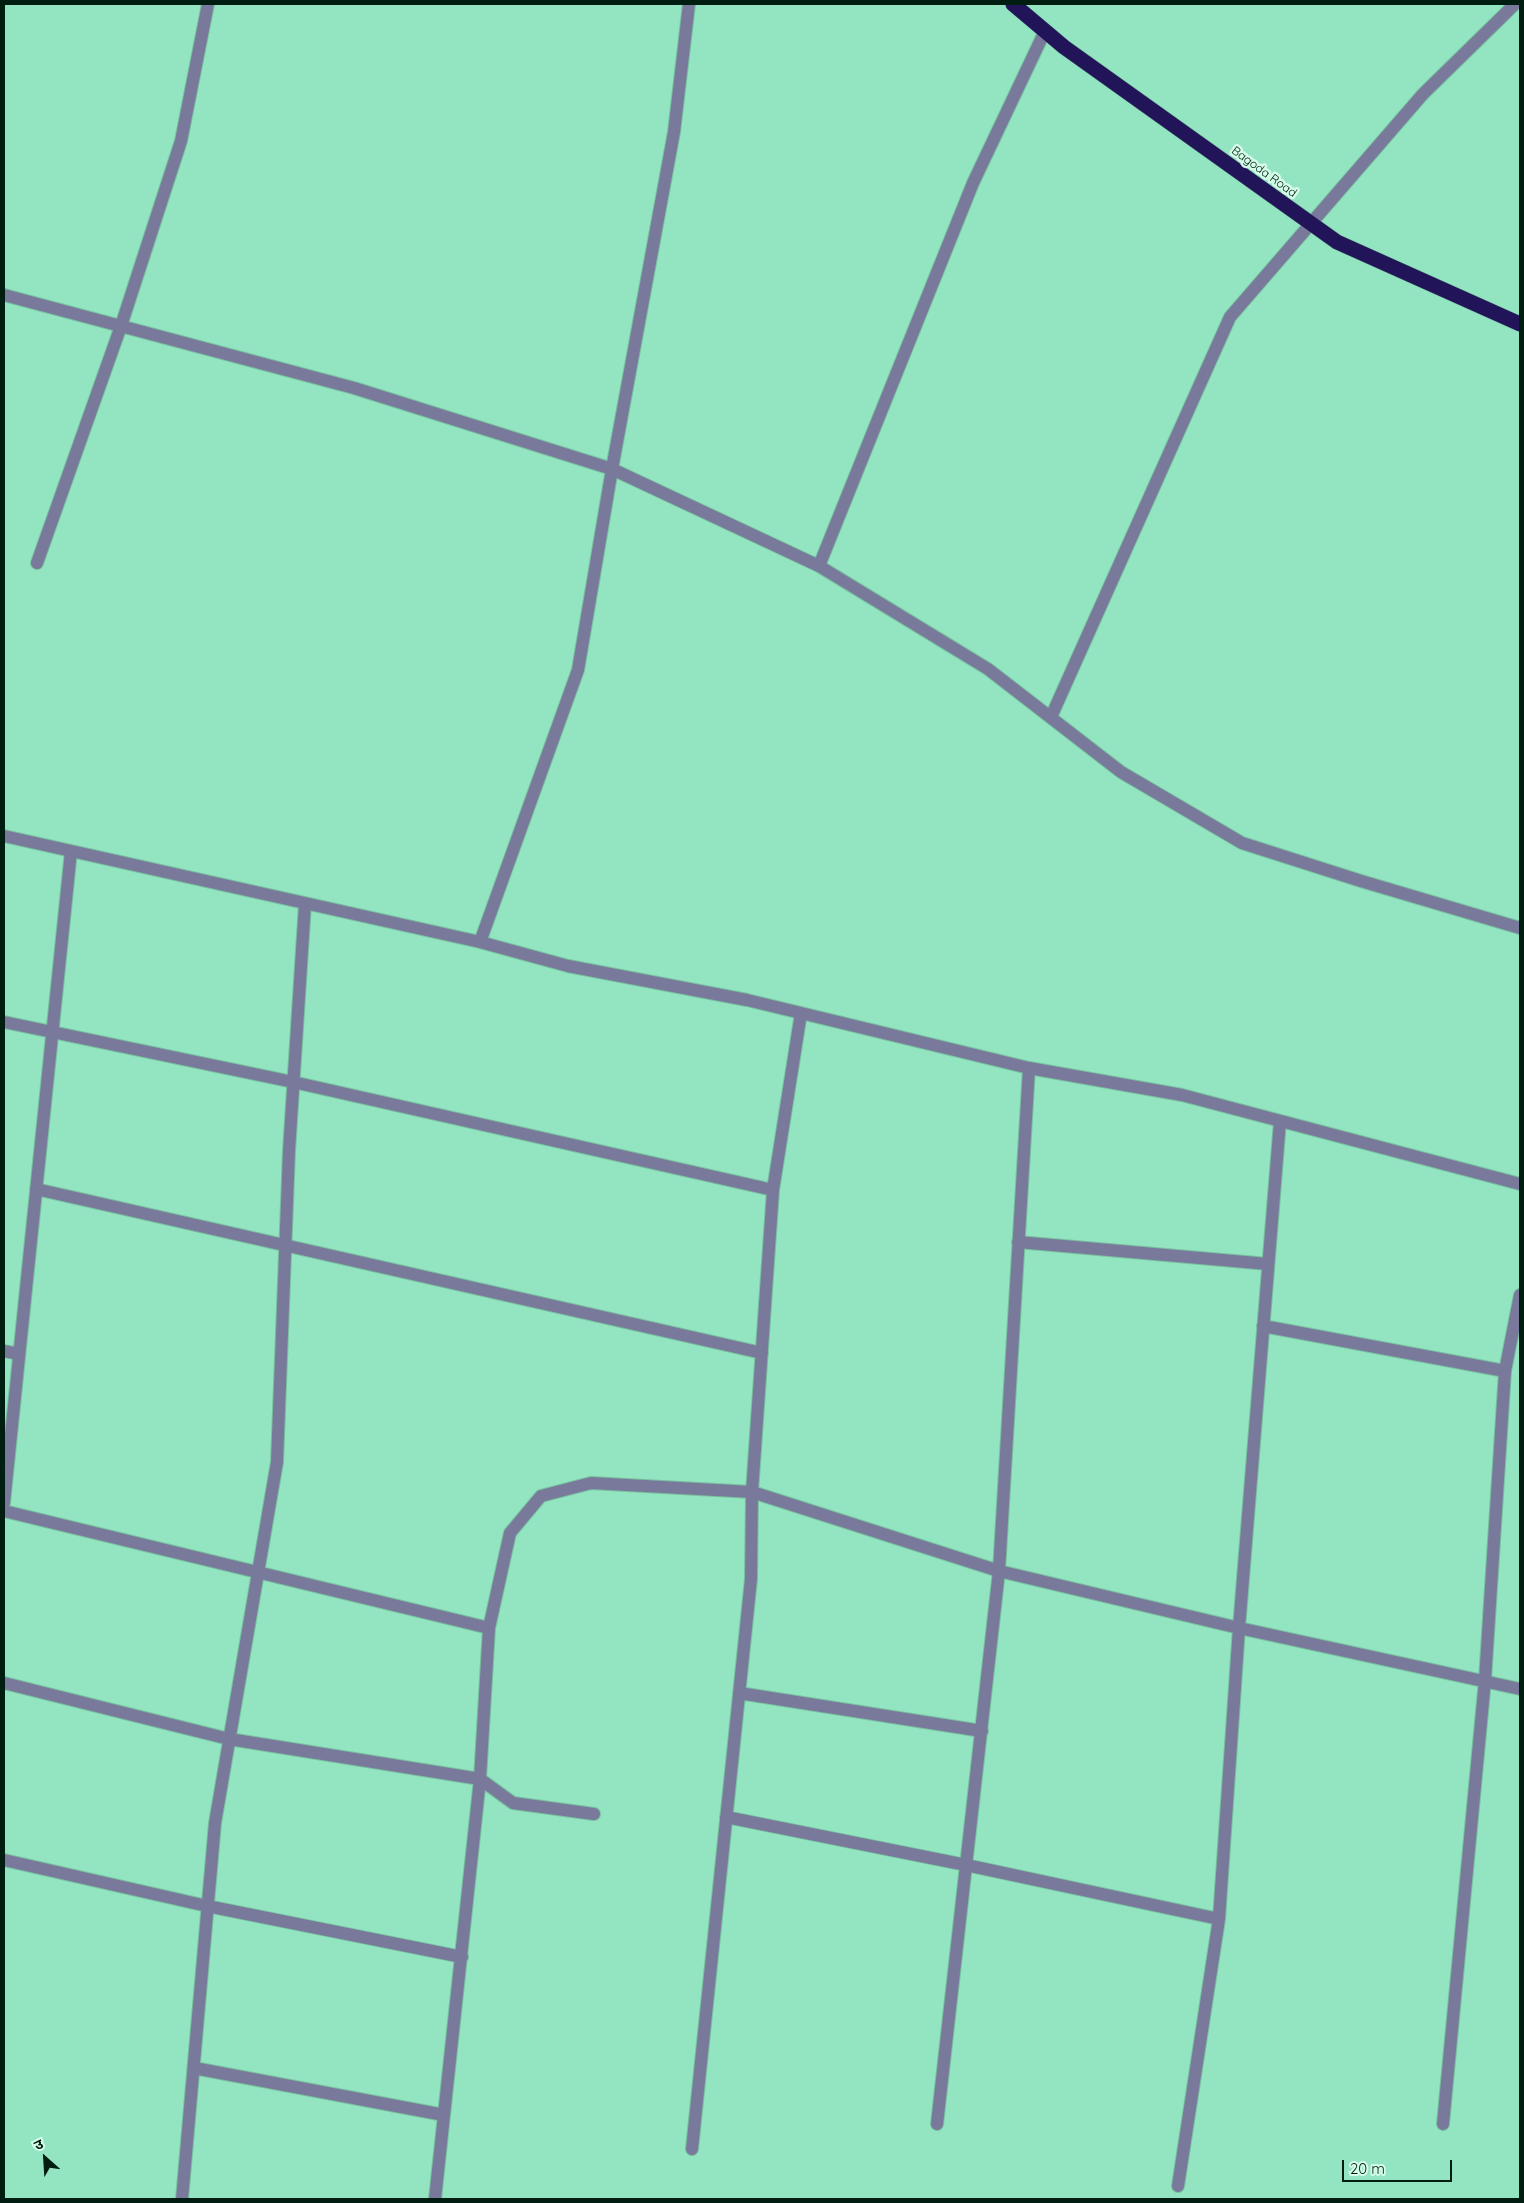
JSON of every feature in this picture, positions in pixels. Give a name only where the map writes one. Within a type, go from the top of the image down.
[{"type":"highway","name":"Bagoda Road","points":[[1013,4],[1064,47],[1336,242],[1520,324]]},
{"type":"street","points":[[37,563],[121,326],[181,141],[208,4]]},
{"type":"street","points":[[480,942],[578,670],[612,469],[674,132],[690,4]]},
{"type":"street","points":[[1051,717],[1230,317],[1312,225],[1423,94],[1514,4]]},
{"type":"street","points":[[819,566],[973,183],[1045,31]]},
{"type":"street","points":[[4,294],[354,388],[612,469],[819,566],[988,669],[1121,772],[1242,843],[1361,881],[1520,928]]},
{"type":"street","points":[[4,836],[480,942],[568,966],[747,1000],[1029,1068],[1182,1095],[1520,1184]]},
{"type":"street","points":[[4,1503],[71,851]]},
{"type":"street","points":[[182,2199],[215,1822],[277,1462],[293,1082],[305,904]]},
{"type":"street","points":[[692,2149],[751,1579],[752,1492],[773,1190],[801,1013]]},
{"type":"street","points":[[4,1022],[293,1082],[773,1190]]},
{"type":"street","points":[[937,2124],[1000,1571],[1029,1068]]},
{"type":"street","points":[[1178,2186],[1219,1919],[1239,1628],[1280,1121]]},
{"type":"street","points":[[36,1189],[762,1354]]},
{"type":"street","points":[[1018,1242],[1268,1264]]},
{"type":"street","points":[[1443,2124],[1485,1680],[1505,1371],[1520,1295]]},
{"type":"street","points":[[1263,1326],[1505,1371]]},
{"type":"street","points":[[4,1351],[19,1354]]},
{"type":"street","points":[[435,2199],[480,1779],[489,1628],[510,1533],[541,1496],[591,1483],[752,1492],[1000,1571],[1239,1628],[1520,1689]]},
{"type":"street","points":[[4,1510],[489,1628]]},
{"type":"street","points":[[4,1683],[229,1739],[480,1779],[513,1803],[594,1814]]},
{"type":"street","points":[[739,1693],[982,1731]]},
{"type":"street","points":[[726,1817],[966,1865],[1219,1919]]},
{"type":"street","points":[[4,1860],[207,1906],[462,1957]]},
{"type":"street","points":[[194,2068],[444,2115]]}]
